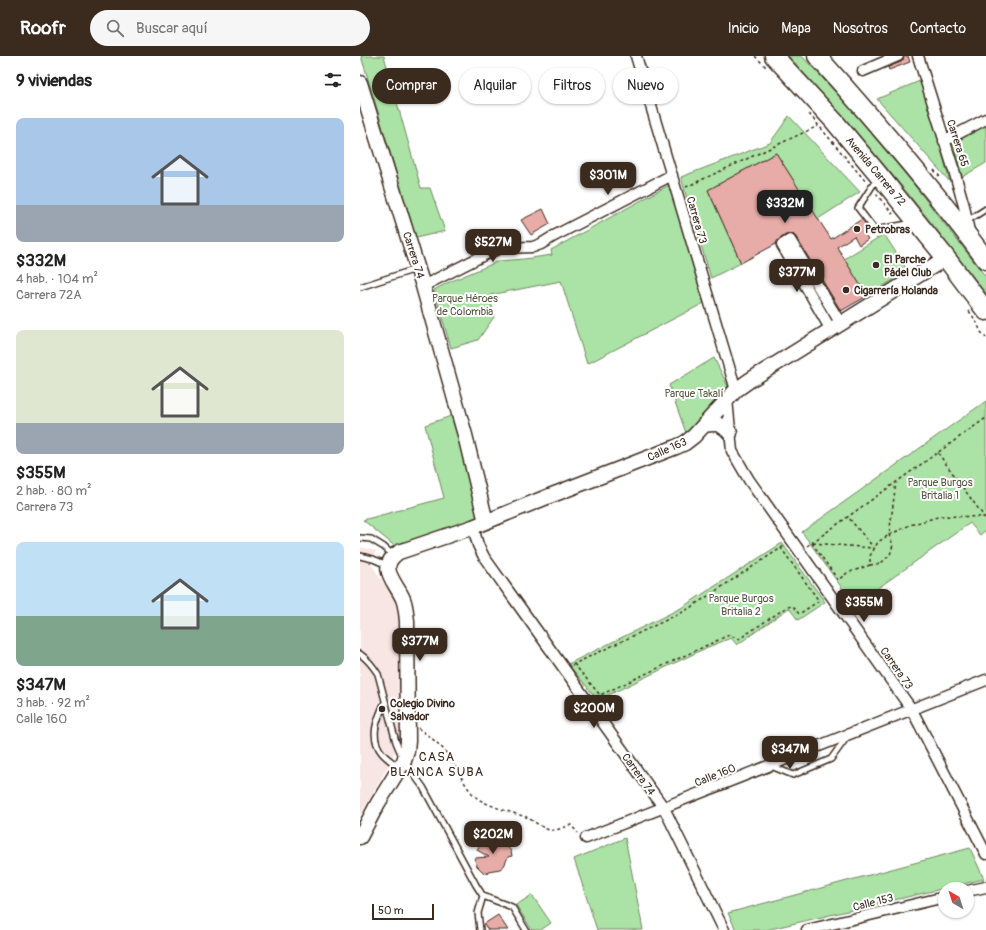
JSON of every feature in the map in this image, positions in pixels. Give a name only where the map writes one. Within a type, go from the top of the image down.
[{"type":"highway","name":"Avenida Carrera 72","points":[[774,56],[833,120],[879,175],[946,258],[986,311]]},
{"type":"highway","points":[[817,56],[867,112],[978,244]]},
{"type":"street","name":"Carrera 73","points":[[636,56],[677,192],[731,395],[730,433],[732,451],[749,480],[912,710],[986,854]]},
{"type":"street","points":[[863,71],[898,56]]},
{"type":"street","name":"Carrera 65","points":[[918,56],[978,244]]},
{"type":"street","name":"Carrera 74","points":[[360,83],[423,286],[465,435],[486,522]]},
{"type":"street","points":[[944,141],[986,120]]},
{"type":"street","points":[[423,286],[501,248],[533,248],[672,175]]},
{"type":"street","points":[[790,240],[827,302],[836,327],[818,307],[782,245],[790,240]]},
{"type":"street","name":"Calle 163","points":[[391,560],[399,552],[473,527],[685,443],[694,436],[731,395],[762,372],[946,258]]},
{"type":"street","points":[[818,307],[827,302]]},
{"type":"street","points":[[704,425],[719,424],[725,427],[730,433]]},
{"type":"street","name":"Carrera 74","points":[[473,527],[478,545],[484,557],[664,808],[724,930]]},
{"type":"street","points":[[360,837],[378,803],[402,765],[407,752],[407,621],[405,605],[402,597],[388,572],[391,560]]},
{"type":"street","name":"Calle 160","points":[[586,838],[986,680]]},
{"type":"street","points":[[974,890],[986,887]]},
{"type":"street","name":"Calle 153","points":[[807,930],[938,899]]},
{"type":"lane","points":[[879,175],[858,208],[876,230],[918,223]]},
{"type":"lane","points":[[978,244],[986,209]]},
{"type":"lane","points":[[360,287],[418,269]]},
{"type":"lane","points":[[360,538],[371,539],[384,547],[391,560]]},
{"type":"lane","points":[[360,556],[373,559],[391,560]]},
{"type":"lane","points":[[360,654],[375,668],[378,674],[402,765]]},
{"type":"lane","points":[[385,702],[377,723],[375,736],[376,744],[382,753],[402,765],[423,787],[483,896],[512,907],[526,930]]},
{"type":"lane","points":[[770,766],[794,776],[803,773],[831,759],[848,735]]},
{"type":"lane","points":[[480,930],[478,913],[483,896]]},
{"type":"path","points":[[677,192],[833,120]]},
{"type":"path","points":[[800,551],[986,418]]},
{"type":"path","points":[[937,453],[985,517]]},
{"type":"path","points":[[812,543],[838,580],[847,573],[881,563],[890,555],[893,545],[889,535],[896,482]]},
{"type":"path","points":[[870,566],[870,556],[878,542],[910,525],[941,516],[985,517]]},
{"type":"path","points":[[848,517],[874,548]]},
{"type":"path","points":[[564,669],[684,611],[792,541]]},
{"type":"path","points":[[812,543],[874,548]]},
{"type":"path","points":[[587,701],[729,635],[739,639],[786,607],[793,606],[799,614],[819,601],[782,548]]},
{"type":"path","points":[[574,664],[600,695]]},
{"type":"path","points":[[408,719],[448,755],[465,784],[477,797],[485,802],[528,818],[550,830],[571,826],[586,838]]},
{"type":"shaded area","name":"Colegio Divino Salvador","points":[[360,547],[376,551],[371,564],[396,601],[404,638],[403,744],[397,746],[391,761],[360,816]]},
{"type":"green space","points":[[361,56],[384,56],[387,68],[372,68],[372,92]]},
{"type":"green space","points":[[788,56],[802,56],[850,108],[911,181],[986,277],[986,294],[939,232],[890,172],[840,113]]},
{"type":"green space","points":[[922,80],[950,182],[877,99]]},
{"type":"green space","points":[[376,104],[397,104],[421,188],[430,188],[445,231],[416,238]]},
{"type":"green space","points":[[789,116],[860,192],[818,219],[776,153],[708,190],[741,263],[711,278],[681,177],[770,143]]},
{"type":"green space","points":[[986,124],[986,163],[962,177],[952,141]]},
{"type":"green space","name":"Parque Héroes de Colombia","points":[[669,185],[704,303],[587,364],[561,281],[490,295],[494,317],[478,340],[451,348],[434,290],[499,261],[552,255],[551,250]]},
{"type":"green space","name":"El Parche Pádel Club","points":[[884,234],[908,271],[867,296],[844,259]]},
{"type":"green space","name":"Parque Takalí","points":[[714,358],[728,386],[686,433],[669,385]]},
{"type":"green space","name":"Parque Burgos Britalia 1","points":[[986,401],[986,530],[980,535],[970,523],[854,605],[802,532]]},
{"type":"green space","points":[[451,416],[479,504],[478,515],[475,519],[397,548],[363,520],[444,498],[425,425]]},
{"type":"green space","name":"Parque Burgos Britalia 2","points":[[782,543],[825,602],[798,620],[789,608],[737,645],[731,638],[708,647],[598,700],[568,664],[681,608]]},
{"type":"green space","points":[[625,838],[643,930],[597,930],[574,859]]},
{"type":"green space","points":[[970,848],[984,879],[971,882],[938,882],[938,890],[766,930],[736,930],[728,913]]},
{"type":"green space","points":[[532,895],[551,923],[541,930],[532,930],[516,905]]},
{"type":"building","points":[[904,56],[908,56],[910,62],[889,70],[888,67],[901,62]]},
{"type":"building","points":[[776,153],[831,239],[862,219],[869,228],[863,232],[868,239],[859,245],[854,236],[837,247],[867,296],[841,311],[793,234],[787,234],[778,240],[776,244],[741,263],[708,190]]},
{"type":"building","points":[[543,209],[550,224],[531,235],[521,220]]},
{"type":"building","points":[[493,837],[505,844],[511,851],[512,856],[508,857],[504,866],[500,869],[488,871],[487,874],[477,866],[474,858],[489,857],[477,850],[482,843]]},
{"type":"building","points":[[498,915],[508,930],[488,930],[484,924]]},
{"type":"place","name":"Petrobras","points":[[857,229]]},
{"type":"place","name":"El Parche Pádel Club","points":[[876,265]]},
{"type":"place","name":"Cigarrería Holanda","points":[[846,290]]},
{"type":"place","name":"Colegio Divino Salvador","points":[[382,709]]},
{"type":"district","name":"CASA BLANCA SUBA","points":[[437,764]]}]
